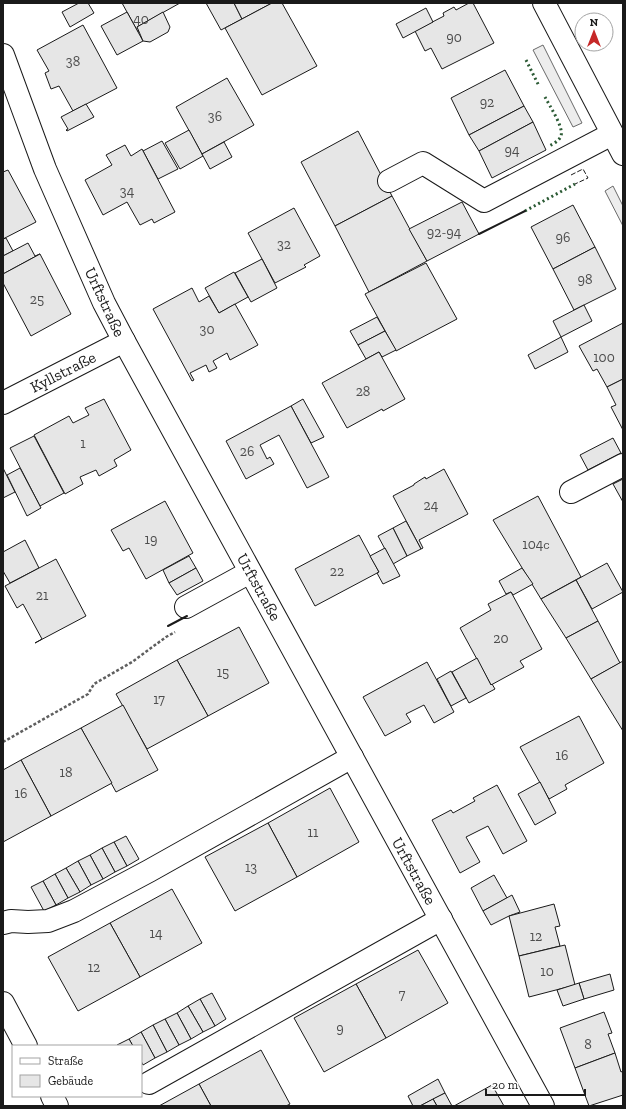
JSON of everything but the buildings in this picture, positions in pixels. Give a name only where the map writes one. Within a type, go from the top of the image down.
[{"type":"street","points":[[544,3],[623,154]]},
{"type":"street","name":"Urftstraße","points":[[3,55],[46,169],[104,303],[543,1106]]},
{"type":"street","points":[[389,181],[423,163],[484,201],[612,134]]},
{"type":"street","name":"Kyllstraße","points":[[3,403],[124,341]]},
{"type":"street","points":[[571,492],[623,465]]},
{"type":"street","points":[[186,607],[250,572]]},
{"type":"street","points":[[3,922],[48,921],[74,911],[352,758]]},
{"type":"street","points":[[149,1083],[440,919]]},
{"type":"street","points":[[3,1003],[25,1045]]},
{"type":"street","points":[[52,1097],[57,1106]]},
{"type":"path","points":[[3,742],[88,694],[94,684],[132,662],[178,630]]},
{"type":"shaded area","points":[[543,45],[582,123],[573,127],[533,50]]},
{"type":"shaded area","points":[[613,186],[623,206],[623,226],[605,191]]},
{"type":"hedge","points":[[526,60],[539,86]]},
{"type":"hedge","points":[[545,97],[553,110],[561,132],[559,139],[549,146]]},
{"type":"hedge","points":[[525,211],[575,184]]},
{"type":"fence","points":[[571,175],[583,169],[588,178],[575,184]]},
{"type":"wall","points":[[479,234],[525,211]]},
{"type":"wall","points":[[168,626],[187,616]]}]
